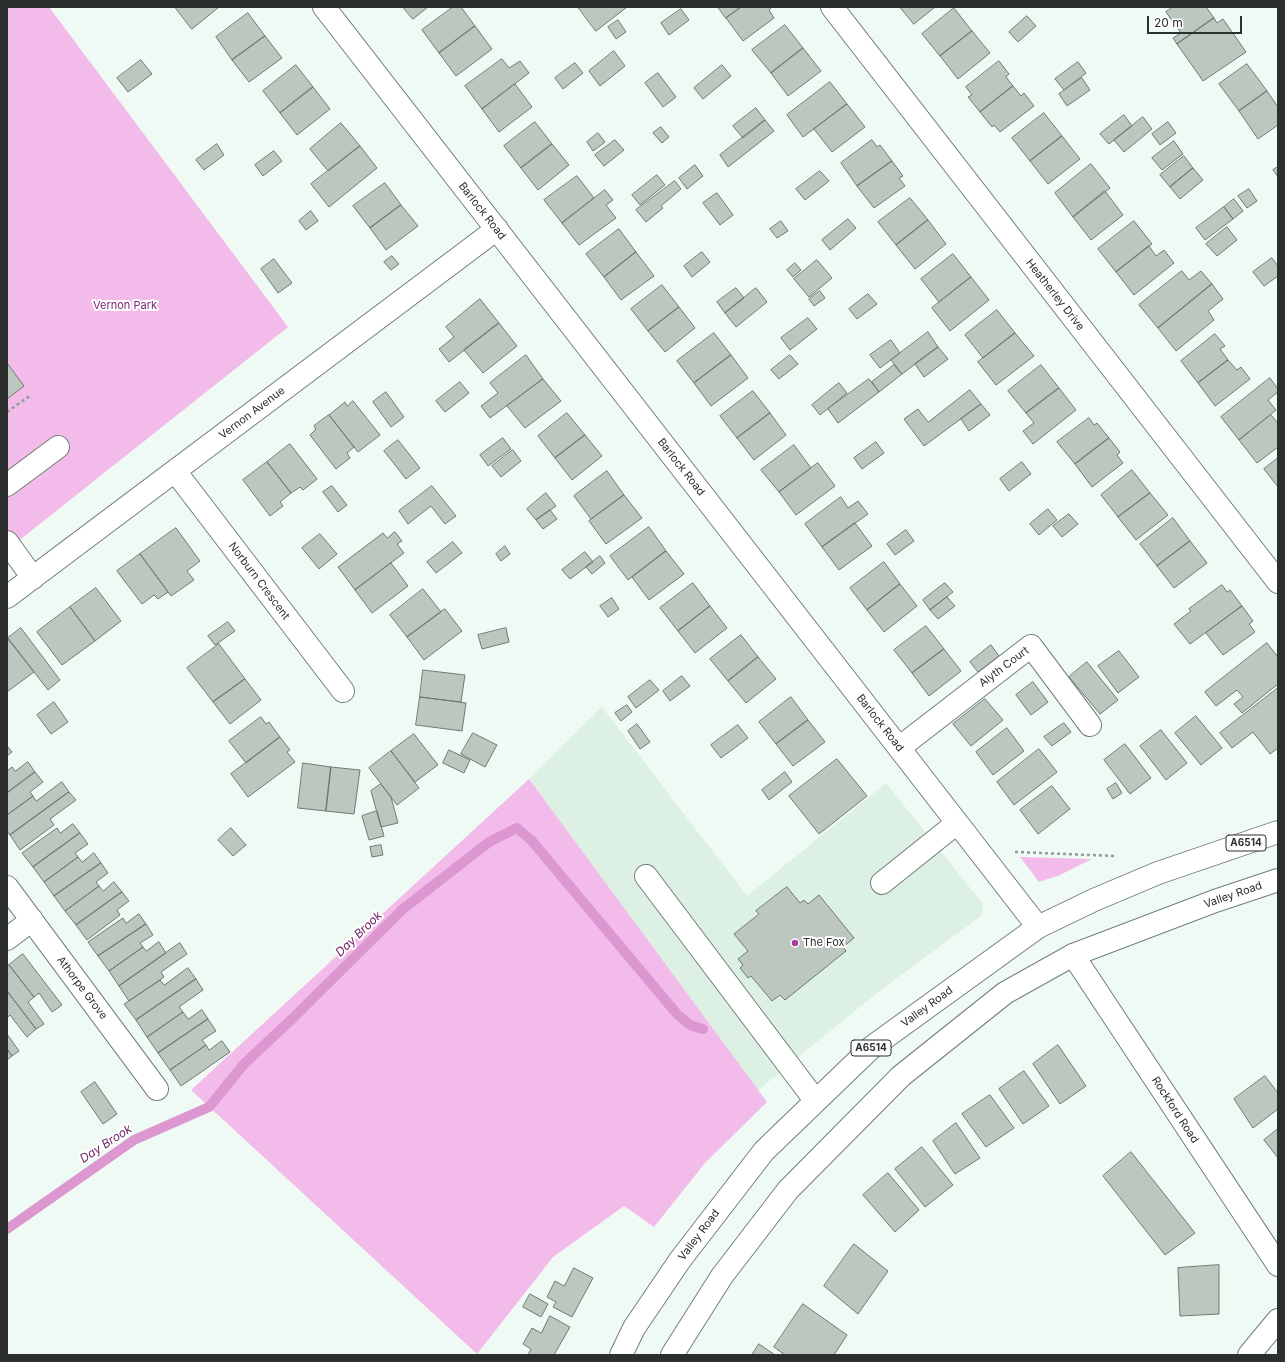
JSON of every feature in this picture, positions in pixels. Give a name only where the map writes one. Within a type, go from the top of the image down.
[{"type":"main road","name":"Barlock Road","points":[[324,7],[1038,927]]},
{"type":"main road","name":"Heatherley Drive","points":[[832,7],[1278,582]]},
{"type":"main road","name":"Vernon Avenue","points":[[7,597],[497,230]]},
{"type":"main road","points":[[7,485],[58,447]]},
{"type":"main road","name":"Norburn Crescent","points":[[175,471],[343,691]]},
{"type":"main road","points":[[7,542],[33,578]]},
{"type":"main road","name":"Alyth Court","points":[[899,748],[1031,646],[1090,725]]},
{"type":"main road","points":[[882,883],[957,823]]},
{"type":"main road","name":"Valley Road","points":[[621,1355],[634,1328],[680,1260],[717,1210],[764,1151],[815,1100],[872,1047],[1038,927],[1094,900],[1158,873],[1278,832]]},
{"type":"main road","points":[[646,876],[815,1100]]},
{"type":"main road","name":"Valley Road","points":[[672,1355],[722,1276],[788,1190],[901,1076],[1005,993],[1073,955],[1215,901],[1278,880]]},
{"type":"main road","name":"Athorpe Grove","points":[[7,887],[157,1089]]},
{"type":"main road","points":[[7,939],[32,920]]},
{"type":"main road","name":"Rockford Road","points":[[1073,955],[1278,1265]]},
{"type":"main road","points":[[1249,1355],[1278,1320]]},
{"type":"path","points":[[7,412],[31,395]]},
{"type":"path","points":[[979,851],[1115,856]]},
{"type":"shaded area","points":[[602,707],[747,896],[886,783],[983,904],[981,916],[878,992],[757,1091],[529,779]]},
{"type":"green space","name":"Vernon Park","points":[[7,7],[49,7],[288,327],[7,550]]},
{"type":"green space","points":[[529,779],[767,1102],[705,1163],[654,1227],[624,1206],[553,1257],[477,1354],[191,1090]]},
{"type":"green space","points":[[1020,857],[1092,859],[1060,875],[1039,882]]},
{"type":"building","points":[[175,7],[219,7],[192,29]]},
{"type":"building","points":[[403,7],[428,7],[413,19]]},
{"type":"building","points":[[453,7],[461,7],[475,26],[439,53],[422,30]]},
{"type":"building","points":[[578,7],[627,7],[596,31]]},
{"type":"building","points":[[718,7],[741,7],[726,18]]},
{"type":"building","points":[[741,7],[772,7],[769,10],[774,18],[743,41],[726,18]]},
{"type":"building","points":[[900,7],[935,7],[914,24]]},
{"type":"building","points":[[1173,7],[1206,7],[1214,18],[1177,44],[1173,38],[1181,33],[1166,12]]},
{"type":"building","points":[[954,8],[972,31],[940,56],[922,34]]},
{"type":"building","points":[[681,9],[689,20],[669,35],[661,23]]},
{"type":"building","points":[[248,13],[265,36],[232,60],[216,37]]},
{"type":"building","points":[[1027,16],[1036,26],[1018,42],[1009,32]]},
{"type":"building","points":[[1214,18],[1217,23],[1223,19],[1246,52],[1203,81],[1177,44]]},
{"type":"building","points":[[618,20],[626,32],[616,39],[608,27]]},
{"type":"building","points":[[785,25],[803,48],[771,73],[752,50]]},
{"type":"building","points":[[475,26],[492,49],[456,76],[439,53]]},
{"type":"building","points":[[972,31],[990,53],[958,79],[940,56]]},
{"type":"building","points":[[265,36],[282,58],[249,82],[232,60]]},
{"type":"building","points":[[803,48],[821,71],[788,96],[771,73]]},
{"type":"building","points":[[614,51],[625,66],[600,86],[589,71]]},
{"type":"building","points":[[502,59],[509,68],[520,61],[529,73],[482,109],[465,86]]},
{"type":"building","points":[[141,60],[152,74],[128,92],[117,78]]},
{"type":"building","points":[[999,61],[1009,74],[1006,77],[1013,86],[980,112],[968,97],[972,95],[966,87]]},
{"type":"building","points":[[1078,62],[1086,73],[1064,90],[1055,79]]},
{"type":"building","points":[[575,63],[583,73],[563,89],[555,78]]},
{"type":"building","points":[[1247,64],[1267,91],[1239,111],[1219,84]]},
{"type":"building","points":[[296,65],[313,87],[280,113],[263,91]]},
{"type":"building","points":[[722,65],[731,76],[703,99],[694,88]]},
{"type":"building","points":[[658,73],[676,97],[663,107],[645,83]]},
{"type":"building","points":[[1082,78],[1090,90],[1067,106],[1059,94]]},
{"type":"building","points":[[830,82],[847,104],[803,137],[787,115]]},
{"type":"building","points":[[515,84],[532,107],[499,132],[482,109]]},
{"type":"building","points":[[1013,86],[1021,96],[1024,93],[1034,106],[1000,132],[994,125],[992,127],[980,112]]},
{"type":"building","points":[[313,87],[330,109],[297,135],[280,113]]},
{"type":"building","points":[[1267,91],[1278,107],[1278,125],[1258,139],[1239,111]]},
{"type":"building","points":[[847,104],[865,127],[832,152],[814,129]]},
{"type":"building","points":[[756,108],[765,120],[743,138],[733,126]]},
{"type":"building","points":[[1044,113],[1062,136],[1030,161],[1012,138]]},
{"type":"building","points":[[1124,115],[1132,126],[1109,144],[1100,134]]},
{"type":"building","points":[[1143,117],[1152,129],[1124,152],[1114,140]]},
{"type":"building","points":[[765,120],[774,131],[728,167],[720,155]]},
{"type":"building","points":[[535,122],[552,144],[521,168],[504,146]]},
{"type":"building","points":[[1168,122],[1176,133],[1160,145],[1152,134]]},
{"type":"building","points":[[341,123],[360,146],[328,171],[310,149]]},
{"type":"building","points":[[661,127],[669,137],[662,143],[653,133]]},
{"type":"building","points":[[598,133],[605,142],[593,151],[587,142]]},
{"type":"building","points":[[1062,136],[1080,159],[1048,184],[1030,161]]},
{"type":"building","points":[[615,140],[624,150],[604,166],[595,155]]},
{"type":"building","points":[[872,140],[877,147],[880,145],[892,161],[857,186],[841,163]]},
{"type":"building","points":[[1174,141],[1183,154],[1162,170],[1152,158]]},
{"type":"building","points":[[217,144],[224,155],[204,170],[196,160]]},
{"type":"building","points":[[552,144],[569,165],[538,190],[521,168]]},
{"type":"building","points":[[360,146],[377,168],[329,207],[311,184]]},
{"type":"building","points":[[274,151],[282,161],[263,176],[255,165]]},
{"type":"building","points":[[1184,156],[1193,168],[1170,187],[1160,175]]},
{"type":"building","points":[[892,161],[903,176],[899,178],[905,186],[874,208],[857,186]]},
{"type":"building","points":[[1091,164],[1110,188],[1073,217],[1055,193]]},
{"type":"building","points":[[695,165],[703,176],[687,189],[679,178]]},
{"type":"building","points":[[1278,167],[1278,177],[1273,170]]},
{"type":"building","points":[[1193,168],[1203,180],[1180,199],[1170,187]]},
{"type":"building","points":[[820,171],[829,181],[805,200],[796,189]]},
{"type":"building","points":[[657,175],[665,185],[640,205],[632,195]]},
{"type":"building","points":[[577,176],[594,198],[562,223],[544,200]]},
{"type":"building","points":[[675,181],[681,189],[661,206],[663,208],[646,222],[636,210]]},
{"type":"building","points":[[385,183],[401,205],[370,228],[353,206]]},
{"type":"building","points":[[1249,189],[1257,201],[1247,208],[1238,196]]},
{"type":"building","points":[[605,190],[613,200],[606,205],[616,218],[579,245],[562,223]]},
{"type":"building","points":[[1105,191],[1123,215],[1091,240],[1073,217]]},
{"type":"building","points":[[717,193],[733,215],[720,225],[703,203]]},
{"type":"building","points":[[910,198],[928,220],[896,245],[878,222]]},
{"type":"building","points":[[1234,199],[1243,211],[1233,219],[1224,207]]},
{"type":"building","points":[[401,205],[418,226],[386,250],[370,228]]},
{"type":"building","points":[[1224,207],[1233,219],[1205,240],[1196,228]]},
{"type":"building","points":[[311,211],[318,221],[306,230],[299,221]]},
{"type":"building","points":[[848,219],[856,228],[830,250],[822,240]]},
{"type":"building","points":[[928,220],[946,244],[915,269],[896,245]]},
{"type":"building","points":[[781,221],[788,231],[777,238],[770,229]]},
{"type":"building","points":[[1134,221],[1152,244],[1116,272],[1098,249]]},
{"type":"building","points":[[1227,227],[1237,240],[1217,256],[1206,244]]},
{"type":"building","points":[[619,229],[636,252],[604,277],[586,254]]},
{"type":"building","points":[[1149,246],[1156,256],[1164,250],[1174,263],[1134,295],[1116,272]]},
{"type":"building","points":[[636,252],[654,276],[621,300],[604,277]]},
{"type":"building","points":[[702,252],[710,262],[692,277],[684,266]]},
{"type":"building","points":[[953,254],[971,277],[939,302],[921,279]]},
{"type":"building","points":[[392,256],[399,264],[391,270],[384,262]]},
{"type":"building","points":[[1272,258],[1278,266],[1278,276],[1264,286],[1253,272]]},
{"type":"building","points":[[274,259],[292,283],[278,293],[261,269]]},
{"type":"building","points":[[817,260],[832,278],[809,297],[794,279]]},
{"type":"building","points":[[795,263],[801,270],[793,277],[787,270]]},
{"type":"building","points":[[1182,271],[1189,280],[1201,271],[1212,284],[1158,328],[1139,305]]},
{"type":"building","points":[[971,277],[989,300],[950,331],[932,308]]},
{"type":"building","points":[[1212,284],[1223,299],[1208,311],[1214,320],[1176,351],[1158,328]]},
{"type":"building","points":[[662,285],[679,307],[648,331],[631,309]]},
{"type":"building","points":[[736,288],[744,298],[725,313],[717,302]]},
{"type":"building","points":[[756,288],[767,302],[736,327],[725,313]]},
{"type":"building","points":[[820,291],[825,298],[814,306],[809,299]]},
{"type":"building","points":[[868,294],[877,304],[857,319],[849,309]]},
{"type":"building","points":[[480,299],[499,323],[449,362],[439,349],[454,337],[446,327]]},
{"type":"building","points":[[679,307],[695,328],[665,352],[648,331]]},
{"type":"building","points":[[997,310],[1015,333],[983,358],[965,335]]},
{"type":"building","points":[[808,318],[817,329],[790,350],[781,338]]},
{"type":"building","points":[[499,323],[517,346],[483,373],[464,350]]},
{"type":"building","points":[[928,332],[938,347],[902,374],[891,360]]},
{"type":"building","points":[[714,333],[731,355],[694,383],[677,361]]},
{"type":"building","points":[[1015,333],[1034,356],[996,385],[978,362]]},
{"type":"building","points":[[1215,334],[1225,346],[1220,349],[1228,360],[1198,383],[1181,361]]},
{"type":"building","points":[[891,340],[900,353],[880,368],[870,355]]},
{"type":"building","points":[[938,347],[948,359],[924,377],[915,364]]},
{"type":"building","points":[[526,355],[543,379],[490,418],[481,406],[498,393],[490,383]]},
{"type":"building","points":[[731,355],[748,378],[711,406],[694,383]]},
{"type":"building","points":[[790,355],[798,364],[779,379],[771,370]]},
{"type":"building","points":[[1228,360],[1237,370],[1241,367],[1250,379],[1215,406],[1198,383]]},
{"type":"building","points":[[7,363],[24,386],[7,399]]},
{"type":"building","points":[[894,365],[902,374],[879,392],[872,382]]},
{"type":"building","points":[[1041,365],[1059,388],[1026,413],[1008,391]]},
{"type":"building","points":[[1270,378],[1278,389],[1278,392],[1268,400],[1276,410],[1239,440],[1221,417]]},
{"type":"building","points":[[543,379],[561,401],[525,428],[507,406]]},
{"type":"building","points":[[869,379],[879,392],[838,423],[828,409]]},
{"type":"building","points":[[460,382],[469,393],[445,412],[436,401]]},
{"type":"building","points":[[839,383],[847,393],[820,415],[812,405]]},
{"type":"building","points":[[1059,388],[1076,410],[1033,444],[1023,431],[1034,423],[1026,413]]},
{"type":"building","points":[[970,390],[981,404],[924,446],[904,419],[918,409],[928,422]]},
{"type":"building","points":[[753,391],[770,413],[737,438],[720,416]]},
{"type":"building","points":[[386,392],[404,417],[391,427],[373,402]]},
{"type":"building","points":[[353,401],[380,435],[358,452],[329,415],[345,402],[347,406]]},
{"type":"building","points":[[981,404],[990,415],[969,431],[961,419]]},
{"type":"building","points":[[567,413],[585,435],[555,458],[538,436]]},
{"type":"building","points":[[770,413],[786,435],[754,460],[737,438]]},
{"type":"building","points":[[329,415],[354,447],[347,453],[350,458],[336,469],[310,435],[316,429],[314,426]]},
{"type":"building","points":[[1271,415],[1278,423],[1278,447],[1257,463],[1239,440]]},
{"type":"building","points":[[1089,418],[1094,425],[1097,423],[1109,438],[1075,464],[1057,442]]},
{"type":"building","points":[[585,435],[602,456],[572,480],[555,458]]},
{"type":"building","points":[[503,438],[511,449],[488,466],[480,455]]},
{"type":"building","points":[[1109,438],[1120,452],[1117,455],[1123,463],[1092,487],[1075,464]]},
{"type":"building","points":[[398,440],[420,468],[406,479],[384,451]]},
{"type":"building","points":[[876,442],[884,453],[862,469],[854,458]]},
{"type":"building","points":[[290,444],[317,479],[303,490],[300,487],[291,493],[267,462]]},
{"type":"building","points":[[794,445],[811,468],[779,492],[761,470]]},
{"type":"building","points":[[513,450],[521,461],[501,477],[492,466]]},
{"type":"building","points":[[1278,458],[1278,487],[1264,469]]},
{"type":"building","points":[[267,462],[291,493],[280,502],[283,506],[270,516],[243,480]]},
{"type":"building","points":[[1022,462],[1031,474],[1009,491],[1000,479]]},
{"type":"building","points":[[818,463],[835,486],[796,515],[779,492]]},
{"type":"building","points":[[1132,470],[1150,493],[1118,517],[1101,495]]},
{"type":"building","points":[[607,471],[624,495],[591,519],[574,496]]},
{"type":"building","points":[[332,486],[347,505],[338,512],[323,492]]},
{"type":"building","points":[[432,486],[456,516],[445,524],[431,506],[408,524],[399,511]]},
{"type":"building","points":[[546,493],[556,506],[536,520],[527,509]]},
{"type":"building","points":[[1150,493],[1168,515],[1136,540],[1118,517]]},
{"type":"building","points":[[624,495],[642,518],[606,544],[589,521]]},
{"type":"building","points":[[841,497],[848,508],[858,501],[868,514],[822,547],[805,524]]},
{"type":"building","points":[[1048,509],[1057,520],[1039,535],[1030,524]]},
{"type":"building","points":[[550,510],[557,519],[543,529],[536,520]]},
{"type":"building","points":[[1069,514],[1078,524],[1062,537],[1053,526]]},
{"type":"building","points":[[1173,518],[1190,541],[1157,566],[1140,544]]},
{"type":"building","points":[[855,523],[872,546],[839,570],[822,547]]},
{"type":"building","points":[[649,527],[666,551],[628,580],[610,556]]},
{"type":"building","points":[[176,528],[200,561],[187,571],[194,580],[171,596],[140,554]]},
{"type":"building","points":[[906,530],[914,541],[895,555],[887,544]]},
{"type":"building","points":[[395,532],[402,541],[397,544],[404,553],[355,590],[338,567],[383,533],[387,538]]},
{"type":"building","points":[[320,534],[337,554],[319,569],[302,548]]},
{"type":"building","points":[[1190,541],[1207,563],[1174,588],[1157,566]]},
{"type":"building","points":[[453,542],[462,553],[436,573],[427,562]]},
{"type":"building","points":[[505,546],[510,554],[501,561],[496,554]]},
{"type":"building","points":[[666,551],[684,574],[649,600],[632,577]]},
{"type":"building","points":[[585,552],[593,562],[570,579],[562,570]]},
{"type":"building","points":[[140,554],[168,592],[158,599],[154,595],[142,604],[117,571]]},
{"type":"building","points":[[600,556],[605,563],[592,574],[586,567]]},
{"type":"building","points":[[884,562],[900,584],[867,610],[850,588]]},
{"type":"building","points":[[391,563],[408,586],[372,613],[355,590]]},
{"type":"building","points":[[693,583],[710,606],[678,631],[660,608]]},
{"type":"building","points":[[945,583],[953,592],[930,610],[923,600]]},
{"type":"building","points":[[900,584],[917,606],[884,632],[867,610]]},
{"type":"building","points":[[1222,585],[1227,592],[1230,590],[1242,606],[1190,644],[1174,624],[1191,611],[1189,609]]},
{"type":"building","points":[[96,588],[121,621],[95,641],[70,607]]},
{"type":"building","points":[[423,589],[441,612],[407,637],[390,615]]},
{"type":"building","points":[[947,597],[955,606],[938,619],[930,610]]},
{"type":"building","points":[[612,598],[619,609],[608,617],[600,606]]},
{"type":"building","points":[[710,606],[727,628],[695,653],[678,631]]},
{"type":"building","points":[[1242,606],[1253,621],[1249,624],[1255,632],[1223,655],[1206,633]]},
{"type":"building","points":[[70,607],[95,641],[62,665],[37,632]]},
{"type":"building","points":[[445,609],[462,631],[424,660],[407,637]]},
{"type":"building","points":[[228,622],[235,631],[215,645],[208,636]]},
{"type":"building","points":[[926,626],[944,649],[912,673],[894,650]]},
{"type":"building","points":[[21,628],[60,680],[48,690],[8,638]]},
{"type":"building","points":[[506,628],[509,642],[482,649],[478,635]]},
{"type":"building","points":[[741,635],[758,657],[728,681],[710,659]]},
{"type":"building","points":[[7,638],[34,672],[7,692]]},
{"type":"building","points":[[1267,643],[1278,657],[1278,684],[1242,713],[1234,704],[1243,697],[1237,690],[1216,706],[1205,692]]},
{"type":"building","points":[[219,644],[245,679],[213,702],[187,668]]},
{"type":"building","points":[[991,645],[999,656],[978,672],[970,662]]},
{"type":"building","points":[[944,649],[961,671],[929,696],[912,673]]},
{"type":"building","points":[[1119,651],[1139,677],[1118,693],[1098,666]]},
{"type":"building","points":[[758,657],[776,679],[746,703],[728,681]]},
{"type":"building","points":[[1087,662],[1118,700],[1100,714],[1069,677]]},
{"type":"building","points":[[423,670],[465,675],[461,702],[420,697]]},
{"type":"building","points":[[682,676],[690,686],[670,701],[663,691]]},
{"type":"building","points":[[245,679],[261,700],[230,724],[213,702]]},
{"type":"building","points":[[650,680],[659,690],[636,708],[628,697]]},
{"type":"building","points":[[1033,682],[1048,702],[1031,715],[1016,695]]},
{"type":"building","points":[[1278,688],[1278,748],[1270,754],[1253,732],[1232,748],[1220,733]]},
{"type":"building","points":[[420,697],[466,703],[462,731],[416,725]]},
{"type":"building","points":[[791,697],[808,720],[776,744],[759,722]]},
{"type":"building","points":[[985,699],[1003,720],[971,746],[953,724]]},
{"type":"building","points":[[54,702],[68,722],[51,734],[37,715]]},
{"type":"building","points":[[627,705],[632,712],[621,721],[615,713]]},
{"type":"building","points":[[1196,716],[1222,748],[1201,765],[1175,733]]},
{"type":"building","points":[[261,717],[266,724],[269,722],[280,737],[246,763],[229,741]]},
{"type":"building","points":[[808,720],[825,742],[793,766],[776,744]]},
{"type":"building","points":[[1064,723],[1071,732],[1052,746],[1044,737]]},
{"type":"building","points":[[637,724],[650,742],[640,749],[628,731]]},
{"type":"building","points":[[738,725],[748,738],[721,758],[711,745]]},
{"type":"building","points":[[1007,728],[1024,751],[993,775],[976,752]]},
{"type":"building","points":[[1161,730],[1187,763],[1166,780],[1140,746]]},
{"type":"building","points":[[473,733],[497,745],[485,767],[461,754]]},
{"type":"building","points":[[414,734],[438,765],[415,782],[391,751]]},
{"type":"building","points":[[280,737],[290,750],[287,752],[295,762],[248,797],[231,774]]},
{"type":"building","points":[[1125,744],[1151,778],[1130,794],[1104,760]]},
{"type":"building","points":[[7,746],[12,752],[7,756]]},
{"type":"building","points":[[1039,749],[1057,772],[1014,805],[997,782]]},
{"type":"building","points":[[449,750],[470,760],[464,773],[443,763]]},
{"type":"building","points":[[391,751],[419,788],[397,805],[369,768]]},
{"type":"building","points":[[837,759],[867,796],[819,834],[789,796]]},
{"type":"building","points":[[28,762],[35,772],[7,793],[7,771],[12,767],[15,771]]},
{"type":"building","points":[[303,763],[331,767],[326,811],[298,808]]},
{"type":"building","points":[[331,767],[360,770],[354,814],[326,811]]},
{"type":"building","points":[[35,772],[43,782],[30,792],[33,796],[7,815],[7,793]]},
{"type":"building","points":[[785,772],[792,782],[769,800],[762,790]]},
{"type":"building","points":[[62,782],[69,792],[10,835],[7,831],[7,815],[33,796],[36,801]]},
{"type":"building","points":[[1116,783],[1122,793],[1113,799],[1107,789]]},
{"type":"building","points":[[381,784],[391,797],[398,823],[381,827],[371,791]]},
{"type":"building","points":[[1052,786],[1070,809],[1038,834],[1020,810]]},
{"type":"building","points":[[69,792],[76,800],[50,819],[54,825],[20,850],[10,835]]},
{"type":"building","points":[[377,811],[384,836],[369,840],[362,816]]},
{"type":"building","points":[[73,824],[80,833],[33,867],[22,853],[57,828],[60,833]]},
{"type":"building","points":[[231,828],[246,845],[233,856],[218,840]]},
{"type":"building","points":[[80,833],[88,844],[75,853],[78,857],[44,882],[33,867]]},
{"type":"building","points":[[381,845],[383,855],[372,857],[370,847]]},
{"type":"building","points":[[94,853],[101,863],[54,896],[44,882],[78,857],[82,862]]},
{"type":"building","points":[[101,863],[108,873],[96,882],[99,886],[65,911],[54,896]]},
{"type":"building","points":[[114,882],[122,892],[76,925],[65,911],[99,886],[103,891]]},
{"type":"building","name":"The Fox","points":[[787,887],[800,903],[804,900],[808,904],[819,895],[854,938],[843,947],[846,951],[785,1000],[780,995],[772,1001],[751,976],[748,978],[740,968],[743,965],[738,959],[748,951],[734,934],[759,914],[756,911]]},
{"type":"building","points":[[122,892],[129,901],[117,910],[120,915],[87,940],[76,925]]},
{"type":"building","points":[[139,914],[146,924],[98,956],[88,942],[123,918],[126,923]]},
{"type":"building","points":[[146,924],[153,935],[140,943],[143,947],[109,971],[98,956]]},
{"type":"building","points":[[159,942],[166,953],[119,986],[109,971],[143,947],[146,951]]},
{"type":"building","points":[[180,943],[187,954],[161,972],[164,977],[129,1001],[119,986]]},
{"type":"building","points":[[23,954],[62,1005],[52,1012],[39,993],[34,997],[9,965]]},
{"type":"building","points":[[9,965],[34,997],[28,1002],[44,1024],[36,1029],[7,991],[7,967]]},
{"type":"building","points":[[188,968],[196,979],[136,1020],[124,1004],[160,980],[164,985]]},
{"type":"building","points":[[196,979],[203,990],[179,1007],[183,1012],[147,1037],[136,1020]]},
{"type":"building","points":[[7,991],[36,1029],[27,1037],[10,1015],[7,1018]]},
{"type":"building","points":[[202,1010],[208,1019],[158,1053],[147,1037],[183,1012],[188,1019]]},
{"type":"building","points":[[208,1019],[216,1031],[202,1040],[206,1045],[170,1070],[158,1053]]},
{"type":"building","points":[[7,1034],[19,1051],[12,1056],[7,1049]]},
{"type":"building","points":[[222,1041],[230,1052],[181,1086],[170,1070],[206,1045],[209,1050]]},
{"type":"building","points":[[1058,1045],[1086,1086],[1060,1104],[1033,1064]]},
{"type":"building","points":[[7,1049],[12,1056],[7,1060]]},
{"type":"building","points":[[1024,1071],[1049,1106],[1023,1124],[999,1089]]},
{"type":"building","points":[[1265,1076],[1278,1093],[1278,1109],[1253,1128],[1234,1099]]},
{"type":"building","points":[[95,1082],[117,1114],[103,1124],[81,1092]]},
{"type":"building","points":[[990,1095],[1014,1128],[986,1147],[962,1114]]},
{"type":"building","points":[[956,1123],[980,1158],[955,1174],[933,1141]]},
{"type":"building","points":[[1278,1129],[1278,1158],[1264,1140]]},
{"type":"building","points":[[922,1147],[953,1185],[925,1207],[895,1169]]},
{"type":"building","points":[[1131,1152],[1195,1233],[1165,1255],[1103,1176]]},
{"type":"building","points":[[888,1173],[919,1210],[895,1232],[863,1195]]},
{"type":"building","points":[[854,1244],[888,1271],[858,1314],[824,1286]]},
{"type":"building","points":[[1219,1265],[1219,1314],[1180,1316],[1178,1268]]},
{"type":"building","points":[[574,1268],[593,1278],[572,1317],[553,1307],[556,1302],[547,1297],[555,1281],[564,1286]]},
{"type":"building","points":[[530,1294],[548,1304],[541,1317],[523,1307]]},
{"type":"building","points":[[803,1304],[847,1335],[834,1355],[785,1355],[774,1347]]},
{"type":"building","points":[[550,1316],[570,1327],[554,1355],[528,1355],[531,1349],[523,1344],[532,1328],[541,1333]]},
{"type":"building","points":[[759,1344],[775,1355],[752,1355]]},
{"type":"waterway","name":"Day Brook","points":[[7,1229],[134,1140],[209,1107],[244,1064],[293,1018],[403,909],[489,842],[517,828],[532,841],[677,1014],[690,1025],[703,1029]]},
{"type":"place","name":"The Fox","points":[[795,943]]}]
